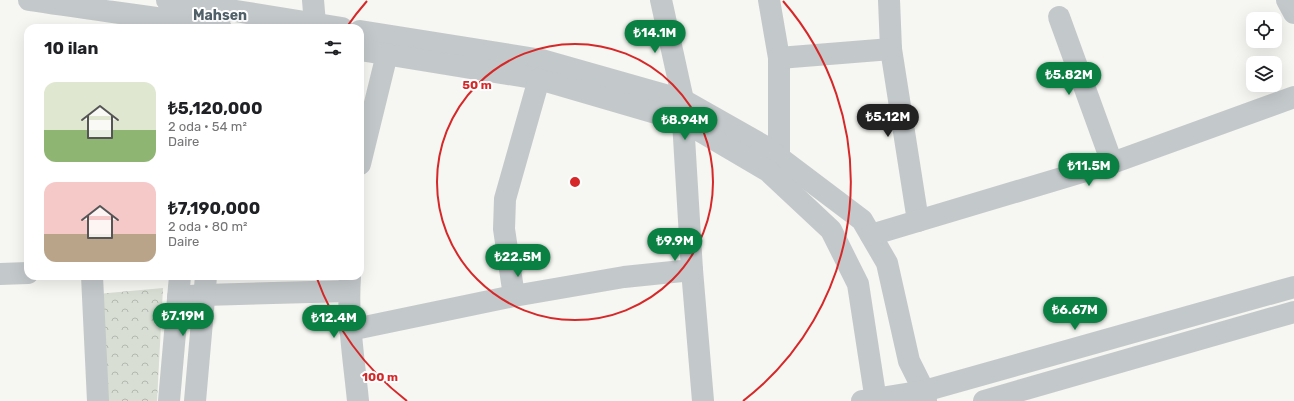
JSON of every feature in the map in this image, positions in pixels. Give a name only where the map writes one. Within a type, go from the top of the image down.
[{"type":"street","points":[[29,0],[214,18],[315,24],[313,0]]},
{"type":"street","points":[[167,0],[214,18]]},
{"type":"street","points":[[661,0],[683,110],[692,270],[703,401]]},
{"type":"street","points":[[769,0],[779,58],[779,157]]},
{"type":"street","points":[[889,0],[891,49],[918,221]]},
{"type":"street","points":[[1287,0],[1294,13]]},
{"type":"street","points":[[1059,17],[1112,162]]},
{"type":"street","points":[[364,32],[542,60],[683,110],[764,146],[862,220],[887,263],[909,360],[925,396]]},
{"type":"street","points":[[779,58],[891,49]]},
{"type":"street","points":[[364,51],[539,79],[683,110],[768,171],[831,230],[858,284],[872,400],[925,396],[1294,287]]},
{"type":"street","points":[[364,148],[387,54]]},
{"type":"street","points":[[514,296],[504,228],[505,199],[539,79]]},
{"type":"street","points":[[871,235],[1112,162],[1294,97]]},
{"type":"street","points":[[350,330],[514,296],[624,277],[692,270]]},
{"type":"street","points":[[0,274],[24,273]]},
{"type":"street","points":[[92,280],[98,401]]},
{"type":"street","points":[[169,401],[179,286],[350,283],[350,330],[358,401]]},
{"type":"street","points":[[195,401],[205,285]]},
{"type":"street","points":[[984,401],[1294,312]]},
{"type":"green space","points":[[163,288],[157,401],[104,401],[97,294]]},
{"type":"district","name":"Mahsen","points":[[220,15]]}]
